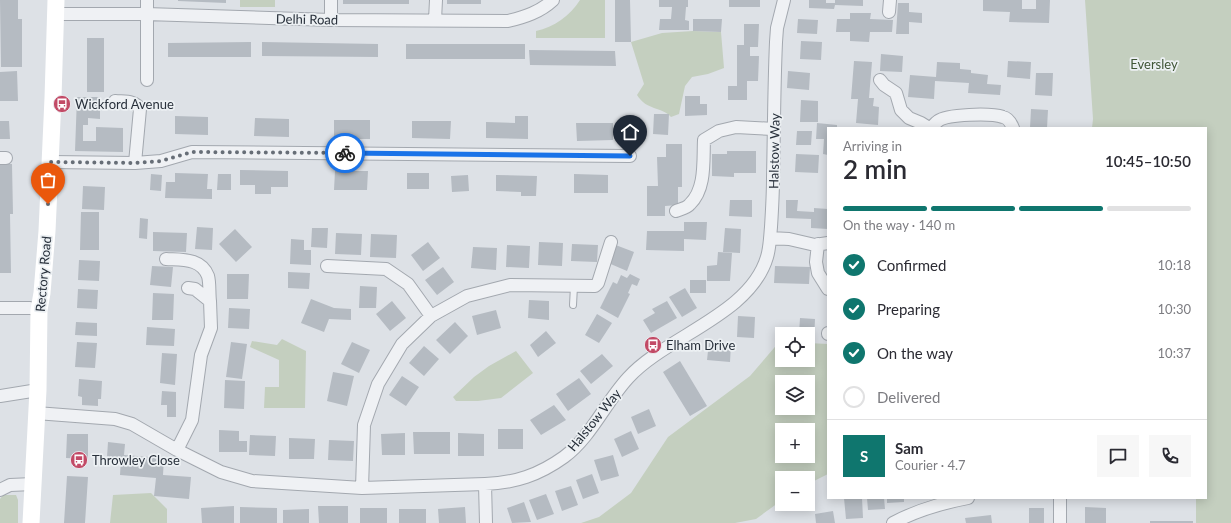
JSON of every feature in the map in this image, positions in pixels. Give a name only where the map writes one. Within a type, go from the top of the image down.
[{"type":"street","points":[[147,0],[147,80]]},
{"type":"street","points":[[331,0],[331,20]]},
{"type":"street","points":[[435,20],[436,0]]},
{"type":"street","name":"Delhi Road","points":[[55,7],[146,14],[331,20],[508,21],[537,12],[553,0]]},
{"type":"street","name":"Halstow Way","points":[[36,412],[115,419],[142,430],[177,450],[221,472],[252,481],[362,488],[485,484],[504,483],[524,478],[544,469],[575,448],[628,378],[647,361],[733,304],[746,292],[761,272],[768,256],[770,238],[773,199],[776,42],[784,0]]},
{"type":"street","points":[[889,12],[890,0]]},
{"type":"street","name":"Rectory Road","points":[[31,523],[38,390],[39,310],[42,294],[50,162],[55,7]]},
{"type":"street","points":[[880,80],[884,85],[896,93],[901,110],[909,118],[921,122],[928,127]]},
{"type":"street","points":[[115,101],[134,102],[140,109],[135,163]]},
{"type":"street","points":[[931,127],[938,121],[948,117],[960,115],[1005,117],[1011,122],[1013,127]]},
{"type":"street","points":[[676,211],[690,206],[697,196],[702,178],[704,140],[719,131],[736,127],[774,129]]},
{"type":"street","points":[[50,162],[135,163],[161,161],[192,152],[630,156]]},
{"type":"street","points":[[770,238],[823,244],[816,262],[818,273],[827,287]]},
{"type":"street","points":[[362,488],[364,425],[378,384],[402,344],[431,316],[467,296],[510,284],[595,286],[598,283],[611,242]]},
{"type":"street","points":[[166,259],[190,260],[201,266],[208,276],[210,302],[211,328],[201,354],[192,420],[177,450]]},
{"type":"street","points":[[328,266],[386,269],[408,284],[431,316]]},
{"type":"street","points":[[188,288],[196,288],[210,302]]},
{"type":"street","points":[[0,308],[30,308],[39,310]]},
{"type":"street","points":[[0,396],[38,390]]},
{"type":"street","points":[[0,490],[10,485],[33,484]]},
{"type":"street","points":[[485,484],[486,523]]},
{"type":"street","points":[[893,523],[924,509],[963,499]]},
{"type":"street","points":[[1060,499],[1060,523]]},
{"type":"lane","points":[[574,286],[574,305]]},
{"type":"green space","points":[[240,0],[275,0],[275,7],[240,7]]},
{"type":"green space","points":[[580,0],[605,0],[605,38],[536,38],[536,31],[549,27],[561,20],[576,6]]},
{"type":"green space","name":"Eversley","points":[[1085,0],[1231,0],[1231,523],[1196,523],[1196,499],[1207,499],[1207,127],[1092,127],[1093,119]]},
{"type":"green space","points":[[693,31],[721,32],[724,68],[708,74],[692,77],[685,86],[679,114],[671,117],[663,111],[645,104],[637,95],[644,84],[631,42],[662,33]]},
{"type":"green space","points":[[282,339],[306,351],[305,408],[264,408],[265,387],[279,387],[279,360],[250,347],[252,341],[277,345]]},
{"type":"green space","points":[[815,343],[827,344],[827,474],[815,480],[815,471],[775,471],[775,505],[756,519],[735,523],[581,523],[599,517],[631,493],[668,437],[750,376],[775,347],[775,367],[815,367]]},
{"type":"green space","points":[[516,351],[533,373],[501,398],[478,401],[456,401],[453,397],[474,377],[489,366]]},
{"type":"green space","points":[[151,493],[167,509],[167,523],[110,523],[113,495]]},
{"type":"green space","points":[[3,495],[16,495],[18,500],[18,523],[0,523],[0,499]]},
{"type":"building","points":[[0,0],[18,0],[18,19],[22,19],[22,67],[1,67]]},
{"type":"building","points":[[226,0],[226,3],[178,1]]},
{"type":"building","points":[[343,0],[409,0],[409,4],[343,4]]},
{"type":"building","points":[[447,0],[481,0],[481,4],[447,4]]},
{"type":"building","points":[[615,0],[630,0],[631,42],[615,42]]},
{"type":"building","points":[[659,0],[688,0],[685,20],[689,21],[689,30],[659,30],[660,19],[671,19],[672,7],[659,7]]},
{"type":"building","points":[[729,0],[760,0],[760,7],[729,7]]},
{"type":"building","points":[[809,0],[826,0],[826,3],[835,3],[835,0],[863,0],[863,6],[835,5],[834,9],[809,8]]},
{"type":"building","points":[[983,0],[1022,0],[1022,9],[1036,9],[1036,0],[1050,0],[1049,23],[1009,22],[1010,12],[983,11]]},
{"type":"building","points":[[898,3],[909,3],[909,12],[922,13],[922,23],[909,22],[909,34],[896,34]]},
{"type":"building","points":[[850,13],[871,13],[870,19],[893,20],[892,32],[870,32],[869,42],[850,41],[850,32],[836,32],[837,19],[850,19]]},
{"type":"building","points":[[693,19],[722,19],[721,32],[693,31]]},
{"type":"building","points":[[798,19],[818,20],[817,34],[797,33]]},
{"type":"building","points":[[744,24],[759,24],[758,47],[750,47],[750,56],[759,56],[758,81],[747,81],[747,100],[728,100],[728,86],[737,86],[737,45],[744,45]]},
{"type":"building","points":[[87,38],[104,38],[104,92],[87,92]]},
{"type":"building","points":[[801,41],[822,42],[821,60],[800,59]]},
{"type":"building","points":[[251,42],[251,57],[168,57],[168,43]]},
{"type":"building","points":[[262,42],[378,44],[378,57],[262,56]]},
{"type":"building","points":[[406,44],[525,44],[525,59],[406,59]]},
{"type":"building","points":[[529,50],[615,51],[616,66],[530,65]]},
{"type":"building","points":[[881,54],[903,56],[902,72],[880,71]]},
{"type":"building","points":[[854,61],[872,62],[869,98],[874,98],[873,106],[879,107],[878,125],[856,123],[858,99],[851,99]]},
{"type":"building","points":[[1008,61],[1031,62],[1030,79],[1007,77]]},
{"type":"building","points":[[937,62],[960,63],[960,69],[971,70],[971,73],[988,75],[987,84],[1001,85],[1000,95],[968,93],[969,83],[935,81],[934,99],[908,97],[910,75],[936,77]]},
{"type":"building","points":[[17,71],[18,101],[0,101],[0,72]]},
{"type":"building","points":[[788,71],[810,73],[809,90],[787,88]]},
{"type":"building","points":[[1036,73],[1053,73],[1052,96],[1035,95]]},
{"type":"building","points":[[685,96],[700,96],[700,104],[707,104],[707,115],[685,116]]},
{"type":"building","points":[[77,97],[100,97],[100,119],[88,118],[88,125],[83,125],[83,141],[96,141],[96,127],[123,128],[123,152],[75,151]]},
{"type":"building","points":[[801,100],[818,101],[818,122],[800,122]]},
{"type":"building","points":[[1031,109],[1048,110],[1047,127],[1030,127]]},
{"type":"building","points":[[654,114],[669,114],[668,135],[653,134]]},
{"type":"building","points":[[175,116],[208,117],[208,135],[175,134]]},
{"type":"building","points":[[515,116],[528,116],[528,139],[486,138],[486,122],[515,123]]},
{"type":"building","points":[[255,118],[289,119],[289,137],[254,136]]},
{"type":"building","points":[[334,120],[370,120],[370,139],[334,139]]},
{"type":"building","points":[[0,121],[9,121],[10,139],[0,139]]},
{"type":"building","points":[[412,121],[451,121],[450,139],[412,138]]},
{"type":"building","points":[[576,123],[613,123],[613,140],[577,141]]},
{"type":"building","points":[[817,123],[837,125],[837,127],[827,127],[827,155],[823,154],[824,139],[816,139]]},
{"type":"building","points":[[797,131],[812,131],[811,145],[796,145]]},
{"type":"building","points":[[666,144],[682,144],[682,187],[678,187],[678,205],[665,206],[665,216],[647,216],[647,186],[658,186],[657,157],[666,157]]},
{"type":"building","points":[[727,151],[756,151],[756,173],[734,173],[734,177],[712,176],[712,154],[727,154]]},
{"type":"building","points":[[796,154],[819,155],[818,173],[795,172]]},
{"type":"building","points":[[0,164],[12,164],[13,214],[10,214],[11,273],[0,273]]},
{"type":"building","points":[[240,170],[288,171],[288,187],[271,187],[271,194],[255,194],[255,185],[240,185]]},
{"type":"building","points":[[335,171],[368,171],[367,190],[334,190]]},
{"type":"building","points":[[175,173],[208,174],[207,189],[212,189],[212,199],[165,198],[166,182],[175,182]]},
{"type":"building","points":[[407,173],[429,173],[429,189],[407,189]]},
{"type":"building","points":[[151,174],[162,175],[161,191],[150,190]]},
{"type":"building","points":[[218,174],[231,174],[231,190],[217,190]]},
{"type":"building","points":[[574,174],[608,175],[608,193],[574,193]]},
{"type":"building","points":[[468,175],[469,191],[452,192],[451,176]]},
{"type":"building","points":[[496,175],[537,176],[536,196],[521,196],[521,192],[496,191]]},
{"type":"building","points":[[83,186],[105,187],[104,210],[82,209]]},
{"type":"building","points":[[730,200],[752,200],[752,217],[729,216]]},
{"type":"building","points":[[786,200],[798,200],[797,211],[814,212],[814,208],[827,209],[827,229],[811,228],[811,219],[786,218]]},
{"type":"building","points":[[81,212],[99,212],[99,250],[80,250]]},
{"type":"building","points":[[140,218],[148,219],[147,239],[139,238]]},
{"type":"building","points":[[684,222],[707,222],[706,240],[684,239],[684,251],[646,250],[647,231],[684,231]]},
{"type":"building","points":[[197,227],[213,228],[212,250],[195,249]]},
{"type":"building","points":[[312,228],[328,228],[327,248],[311,247]]},
{"type":"building","points":[[725,228],[741,229],[740,253],[723,252]]},
{"type":"building","points":[[235,229],[252,247],[236,262],[219,244]]},
{"type":"building","points":[[153,232],[187,233],[186,252],[153,251]]},
{"type":"building","points":[[336,233],[362,234],[361,255],[335,254]]},
{"type":"building","points":[[371,234],[397,235],[396,258],[370,257]]},
{"type":"building","points":[[291,239],[304,240],[304,250],[311,250],[311,265],[290,264]]},
{"type":"building","points":[[428,242],[440,258],[423,271],[411,255]]},
{"type":"building","points":[[539,242],[563,243],[562,266],[538,265]]},
{"type":"building","points":[[572,244],[598,245],[597,262],[571,261]]},
{"type":"building","points":[[613,244],[634,252],[627,271],[606,262]]},
{"type":"building","points":[[507,245],[530,246],[529,268],[506,267]]},
{"type":"building","points":[[473,247],[497,248],[496,270],[471,268]]},
{"type":"building","points":[[718,252],[732,253],[730,281],[707,281],[707,266],[717,265]]},
{"type":"building","points":[[79,260],[100,261],[99,281],[78,280]]},
{"type":"building","points":[[152,266],[173,267],[171,287],[150,285]]},
{"type":"building","points":[[775,266],[810,267],[809,284],[774,283]]},
{"type":"building","points":[[443,267],[454,282],[437,295],[425,280]]},
{"type":"building","points":[[288,272],[310,273],[309,289],[288,288]]},
{"type":"building","points":[[227,274],[249,274],[248,299],[227,299]]},
{"type":"building","points":[[630,274],[640,279],[637,286],[632,284],[628,293],[630,294],[618,318],[600,308],[613,282],[617,284],[621,275],[627,278]]},
{"type":"building","points":[[690,280],[706,280],[706,293],[690,293]]},
{"type":"building","points":[[360,286],[377,287],[376,308],[359,308]]},
{"type":"building","points":[[685,288],[697,308],[682,317],[669,297]]},
{"type":"building","points":[[78,289],[98,290],[97,309],[77,308]]},
{"type":"building","points":[[153,293],[174,294],[173,320],[152,320]]},
{"type":"building","points":[[311,299],[334,308],[351,309],[351,320],[329,319],[324,332],[301,323]]},
{"type":"building","points":[[529,300],[549,301],[549,320],[528,318]]},
{"type":"building","points":[[392,301],[406,318],[390,331],[376,314]]},
{"type":"building","points":[[667,301],[677,318],[651,333],[643,320],[655,313],[652,309]]},
{"type":"building","points":[[229,308],[250,309],[249,329],[228,328]]},
{"type":"building","points":[[496,310],[501,328],[477,335],[472,316]]},
{"type":"building","points":[[597,314],[612,323],[599,343],[585,335]]},
{"type":"building","points":[[738,316],[755,317],[754,338],[737,337]]},
{"type":"building","points":[[800,318],[815,319],[815,327],[799,327]]},
{"type":"building","points":[[76,322],[97,323],[97,336],[75,335]]},
{"type":"building","points":[[455,322],[468,336],[450,354],[436,340]]},
{"type":"building","points":[[147,327],[175,329],[174,346],[146,345]]},
{"type":"building","points":[[546,331],[556,343],[538,357],[530,345]]},
{"type":"building","points":[[77,342],[97,343],[95,368],[75,367]]},
{"type":"building","points":[[231,342],[247,344],[242,379],[226,377]]},
{"type":"building","points":[[352,342],[370,350],[359,373],[341,364]]},
{"type":"building","points":[[709,342],[731,344],[730,362],[707,360]]},
{"type":"building","points":[[424,346],[439,359],[424,376],[409,363]]},
{"type":"building","points":[[162,353],[177,354],[175,385],[160,383]]},
{"type":"building","points":[[602,354],[613,366],[591,384],[580,371]]},
{"type":"building","points":[[680,361],[707,406],[690,416],[663,372]]},
{"type":"building","points":[[333,372],[354,376],[347,406],[327,401]]},
{"type":"building","points":[[402,376],[419,387],[406,406],[389,395]]},
{"type":"building","points":[[579,378],[591,394],[568,411],[556,394]]},
{"type":"building","points":[[79,379],[102,381],[101,399],[98,399],[98,406],[82,405],[82,397],[78,396]]},
{"type":"building","points":[[225,380],[245,381],[244,409],[224,408]]},
{"type":"building","points":[[162,391],[176,392],[176,417],[167,417],[167,405],[161,405]]},
{"type":"building","points":[[554,405],[566,420],[541,435],[530,420]]},
{"type":"building","points":[[649,409],[656,426],[638,434],[631,417]]},
{"type":"building","points":[[498,429],[523,429],[523,449],[498,449]]},
{"type":"building","points":[[219,430],[239,431],[239,441],[247,441],[247,452],[219,452]]},
{"type":"building","points":[[631,431],[639,449],[622,457],[614,439]]},
{"type":"building","points":[[413,432],[450,432],[450,454],[414,454]]},
{"type":"building","points":[[405,433],[405,455],[382,455],[381,434]]},
{"type":"building","points":[[458,433],[484,434],[484,456],[458,456]]},
{"type":"building","points":[[67,434],[88,434],[88,459],[66,458]]},
{"type":"building","points":[[250,435],[276,436],[275,456],[249,455]]},
{"type":"building","points":[[289,438],[315,439],[314,459],[289,459]]},
{"type":"building","points":[[329,440],[354,441],[353,461],[328,460]]},
{"type":"building","points":[[108,442],[125,444],[124,455],[164,458],[163,475],[191,477],[189,499],[154,496],[156,478],[120,475],[121,459],[107,457]]},
{"type":"building","points":[[613,455],[619,476],[601,481],[594,460]]},
{"type":"building","points":[[592,474],[599,493],[583,499],[576,480]]},
{"type":"building","points":[[67,476],[88,477],[85,523],[64,523]]},
{"type":"building","points":[[571,486],[578,505],[562,511],[555,491]]},
{"type":"building","points":[[546,494],[554,514],[537,520],[529,500]]},
{"type":"building","points":[[844,499],[862,499],[863,518],[846,519]]},
{"type":"building","points":[[867,499],[884,499],[885,509],[868,510]]},
{"type":"building","points":[[887,499],[904,499],[904,502],[887,503]]},
{"type":"building","points":[[524,502],[531,522],[512,523],[507,508]]},
{"type":"building","points":[[234,506],[234,523],[202,523],[201,508]]},
{"type":"building","points":[[318,506],[348,506],[348,523],[319,523]]},
{"type":"building","points":[[240,507],[277,508],[277,523],[240,523]]},
{"type":"building","points":[[465,507],[466,523],[439,523],[438,509]]},
{"type":"building","points":[[1085,507],[1106,508],[1106,523],[1085,523]]},
{"type":"building","points":[[360,508],[387,508],[387,523],[360,523]]},
{"type":"building","points":[[1029,508],[1044,508],[1044,523],[1029,523]]},
{"type":"building","points":[[309,509],[309,523],[283,523],[283,510]]},
{"type":"building","points":[[399,509],[426,509],[426,523],[399,523]]},
{"type":"building","points":[[833,511],[835,523],[816,523],[815,514]]},
{"type":"building","points":[[991,515],[992,523],[966,523],[965,518]]},
{"type":"building","points":[[1150,521],[1193,521],[1193,523],[1150,523]]},
{"type":"way so far","points":[[48,204],[50,162],[135,163],[161,161],[192,152],[345,153]]},
{"type":"place","name":"Wickford Avenue","points":[[62,104]]},
{"type":"place","name":"Elham Drive","points":[[653,345]]},
{"type":"place","name":"Throwley Close","points":[[79,460]]},
{"type":"route","points":[[345,153],[630,156]]}]
